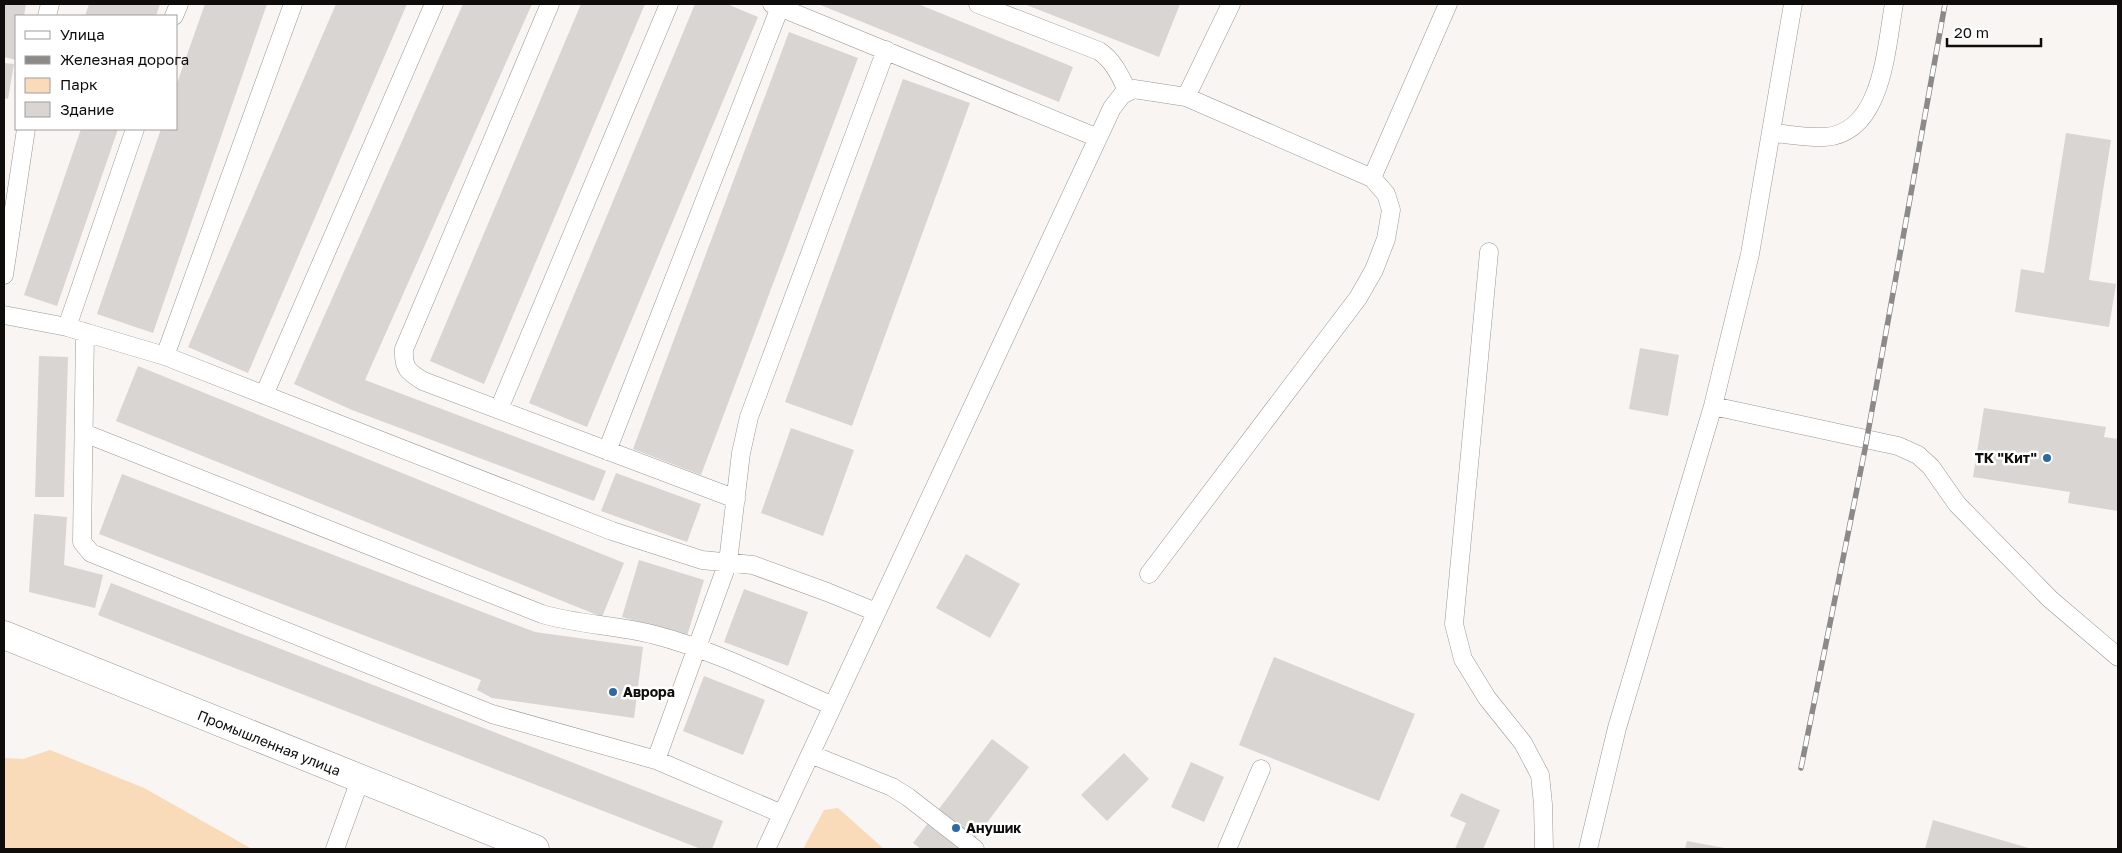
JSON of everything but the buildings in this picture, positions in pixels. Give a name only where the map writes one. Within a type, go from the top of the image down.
[{"type":"street","name":"Промышленная улица","points":[[4,636],[535,849]]},
{"type":"lane","points":[[165,356],[293,4]]},
{"type":"lane","points":[[264,395],[434,4]]},
{"type":"lane","points":[[550,4],[404,350],[404,362],[411,373],[423,381],[736,499]]},
{"type":"lane","points":[[499,410],[669,4]]},
{"type":"lane","points":[[978,4],[1099,51],[1115,67],[1128,92]]},
{"type":"lane","points":[[1186,97],[1231,4]]},
{"type":"lane","points":[[1372,178],[1448,4]]},
{"type":"lane","points":[[1588,849],[1617,728],[1713,406],[1750,254],[1793,4]]},
{"type":"lane","points":[[1771,133],[1826,137],[1842,132],[1857,123],[1870,107],[1877,91],[1894,4]]},
{"type":"lane","points":[[607,451],[776,5],[1098,138]]},
{"type":"lane","points":[[656,760],[728,562],[741,453],[749,417],[886,50]]},
{"type":"lane","points":[[766,849],[1112,108],[1122,95],[1134,88],[1186,97],[1372,178],[1386,194],[1391,210],[1386,239],[1374,270],[1358,298],[1149,574]]},
{"type":"lane","points":[[4,275],[12,162],[26,130]]},
{"type":"lane","points":[[67,327],[135,130]]},
{"type":"lane","points":[[1489,252],[1454,624],[1463,659],[1487,698],[1523,744],[1540,775],[1544,849]]},
{"type":"lane","points":[[4,315],[67,327],[165,356],[612,531],[702,560],[754,565],[876,612]]},
{"type":"lane","points":[[85,332],[82,542],[91,553],[492,714],[656,760],[782,814]]},
{"type":"lane","points":[[1713,406],[1898,446],[1918,455],[1931,467],[1957,504],[2050,599],[2118,657]]},
{"type":"lane","points":[[84,433],[542,614],[567,621],[654,634],[697,648],[833,706]]},
{"type":"lane","points":[[810,754],[892,787],[908,797],[975,849]]},
{"type":"lane","points":[[1232,848],[1261,769]]},
{"type":"lane","points":[[335,849],[360,780]]},
{"type":"green space","points":[[50,750],[144,788],[252,849],[4,849],[4,758],[23,759]]},
{"type":"green space","points":[[838,808],[884,849],[803,849],[824,810]]},
{"type":"railway","points":[[1801,768],[1865,449],[1945,4]]},
{"type":"place","name":"ТК \"Кит\"","points":[[2047,458]]},
{"type":"place","name":"Аврора","points":[[613,692]]},
{"type":"place","name":"Анушик","points":[[956,828]]}]
